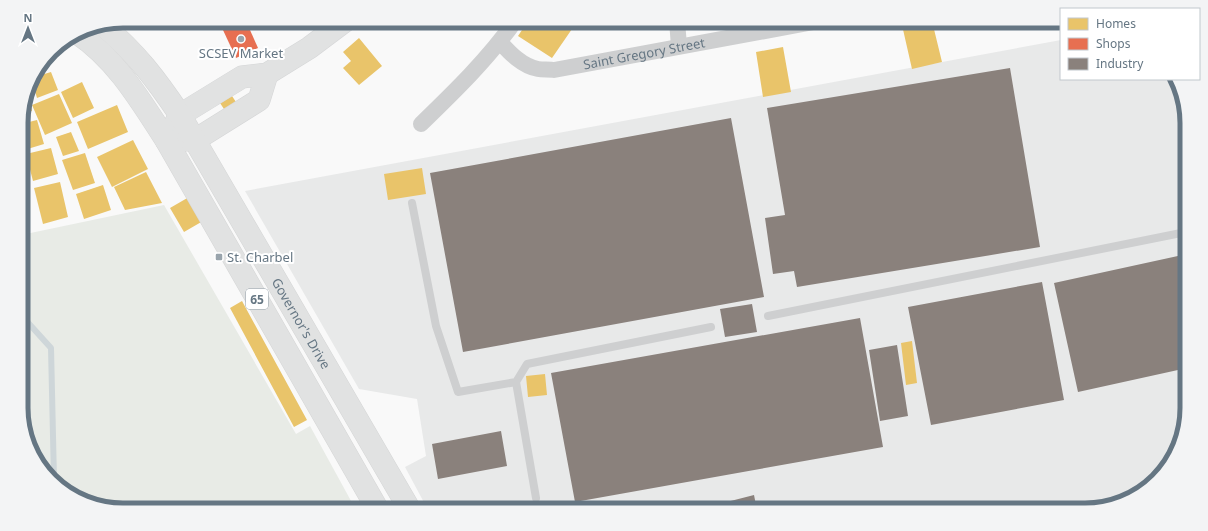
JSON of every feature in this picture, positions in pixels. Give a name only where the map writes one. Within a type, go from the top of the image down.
[{"type":"main road","points":[[267,74],[259,100],[195,140],[166,140],[180,115],[242,77],[267,74],[309,48],[336,28]]},
{"type":"main road","name":"Governor's Drive","points":[[108,29],[120,39],[141,61],[180,115],[406,503]]},
{"type":"main road","name":"Governor's Drive","points":[[83,37],[94,46],[120,72],[135,91],[166,140],[374,503]]},
{"type":"street","points":[[422,124],[461,85],[500,42],[510,28]]},
{"type":"street","points":[[678,28],[679,46]]},
{"type":"street","name":"Saint Gregory Street","points":[[500,42],[512,55],[526,64],[538,69],[554,70],[679,46],[787,28]]},
{"type":"lane","points":[[412,203],[436,326],[458,392],[516,382]]},
{"type":"lane","points":[[768,316],[1180,233]]},
{"type":"lane","points":[[536,498],[516,382],[527,364],[711,327]]},
{"type":"shaded area","points":[[1060,40],[1060,80],[1169,80],[1177,98],[1180,123],[1180,414],[1175,439],[1167,456],[1160,466],[1138,487],[1116,498],[1091,503],[424,503],[405,467],[426,456],[417,399],[359,389],[245,191]]},
{"type":"shaded area","points":[[164,205],[296,434],[310,426],[352,503],[123,503],[92,498],[75,490],[65,483],[48,466],[41,456],[31,433],[29,420],[28,234]]},
{"type":"building: Homes","points":[[523,28],[572,29],[552,58],[518,36]]},
{"type":"building: Homes","points":[[903,28],[934,28],[942,62],[912,69]]},
{"type":"building: Homes","points":[[359,38],[382,66],[359,85],[343,68],[351,61],[343,52]]},
{"type":"building: Homes","points":[[783,47],[791,92],[763,97],[756,52]]},
{"type":"building: Homes","points":[[51,72],[58,90],[37,98],[34,89],[41,75]]},
{"type":"building: Homes","points":[[82,82],[94,108],[73,118],[61,92]]},
{"type":"building: Homes","points":[[230,93],[236,102],[224,109],[218,100]]},
{"type":"building: Homes","points":[[59,94],[72,123],[45,135],[32,105]]},
{"type":"building: Homes","points":[[30,103],[32,111],[29,112]]},
{"type":"building: Homes","points":[[117,105],[128,132],[88,149],[77,122]]},
{"type":"building: Homes","points":[[37,120],[44,144],[28,149],[28,122]]},
{"type":"building: Homes","points":[[71,132],[79,151],[63,156],[56,137]]},
{"type":"building: Homes","points":[[133,140],[148,169],[112,187],[97,157]]},
{"type":"building: Homes","points":[[51,148],[58,174],[33,181],[28,162],[28,154]]},
{"type":"building: Homes","points":[[85,153],[95,183],[73,190],[62,160]]},
{"type":"building: Homes","points":[[422,168],[426,194],[388,200],[384,174]]},
{"type":"building: Homes","points":[[146,172],[162,203],[125,210],[114,187]]},
{"type":"building: Homes","points":[[60,182],[68,217],[43,224],[34,188]]},
{"type":"building: Homes","points":[[103,185],[111,210],[84,219],[76,194]]},
{"type":"building: Homes","points":[[189,197],[203,221],[184,232],[170,208]]},
{"type":"building: Homes","points":[[242,301],[307,420],[294,427],[230,308]]},
{"type":"building: Homes","points":[[912,341],[917,383],[906,385],[901,343]]},
{"type":"building: Homes","points":[[545,374],[547,395],[528,397],[526,376]]},
{"type":"building: Shops","name":"SCSEV Market","points":[[228,28],[249,28],[258,48],[236,58],[223,30]]},
{"type":"building: Industry","points":[[1010,68],[1040,247],[797,287],[794,271],[773,274],[765,218],[785,215],[767,108]]},
{"type":"building: Industry","points":[[731,118],[764,297],[463,352],[430,173]]},
{"type":"building: Industry","points":[[1180,256],[1180,370],[1078,392],[1054,283]]},
{"type":"building: Industry","points":[[1042,282],[1064,400],[931,425],[908,307]]},
{"type":"building: Industry","points":[[752,304],[757,332],[725,337],[720,309]]},
{"type":"building: Industry","points":[[860,318],[883,447],[575,502],[551,373]]},
{"type":"building: Industry","points":[[897,345],[908,416],[880,421],[869,350]]},
{"type":"building: Industry","points":[[501,431],[507,466],[438,479],[432,444]]},
{"type":"building: Industry","points":[[754,495],[756,503],[723,503]]},
{"type":"waterway","points":[[28,323],[51,348],[54,473]]},
{"type":"place","name":"SCSEV Market","points":[[241,39]]},
{"type":"place","name":"St. Charbel","points":[[219,257]]}]
